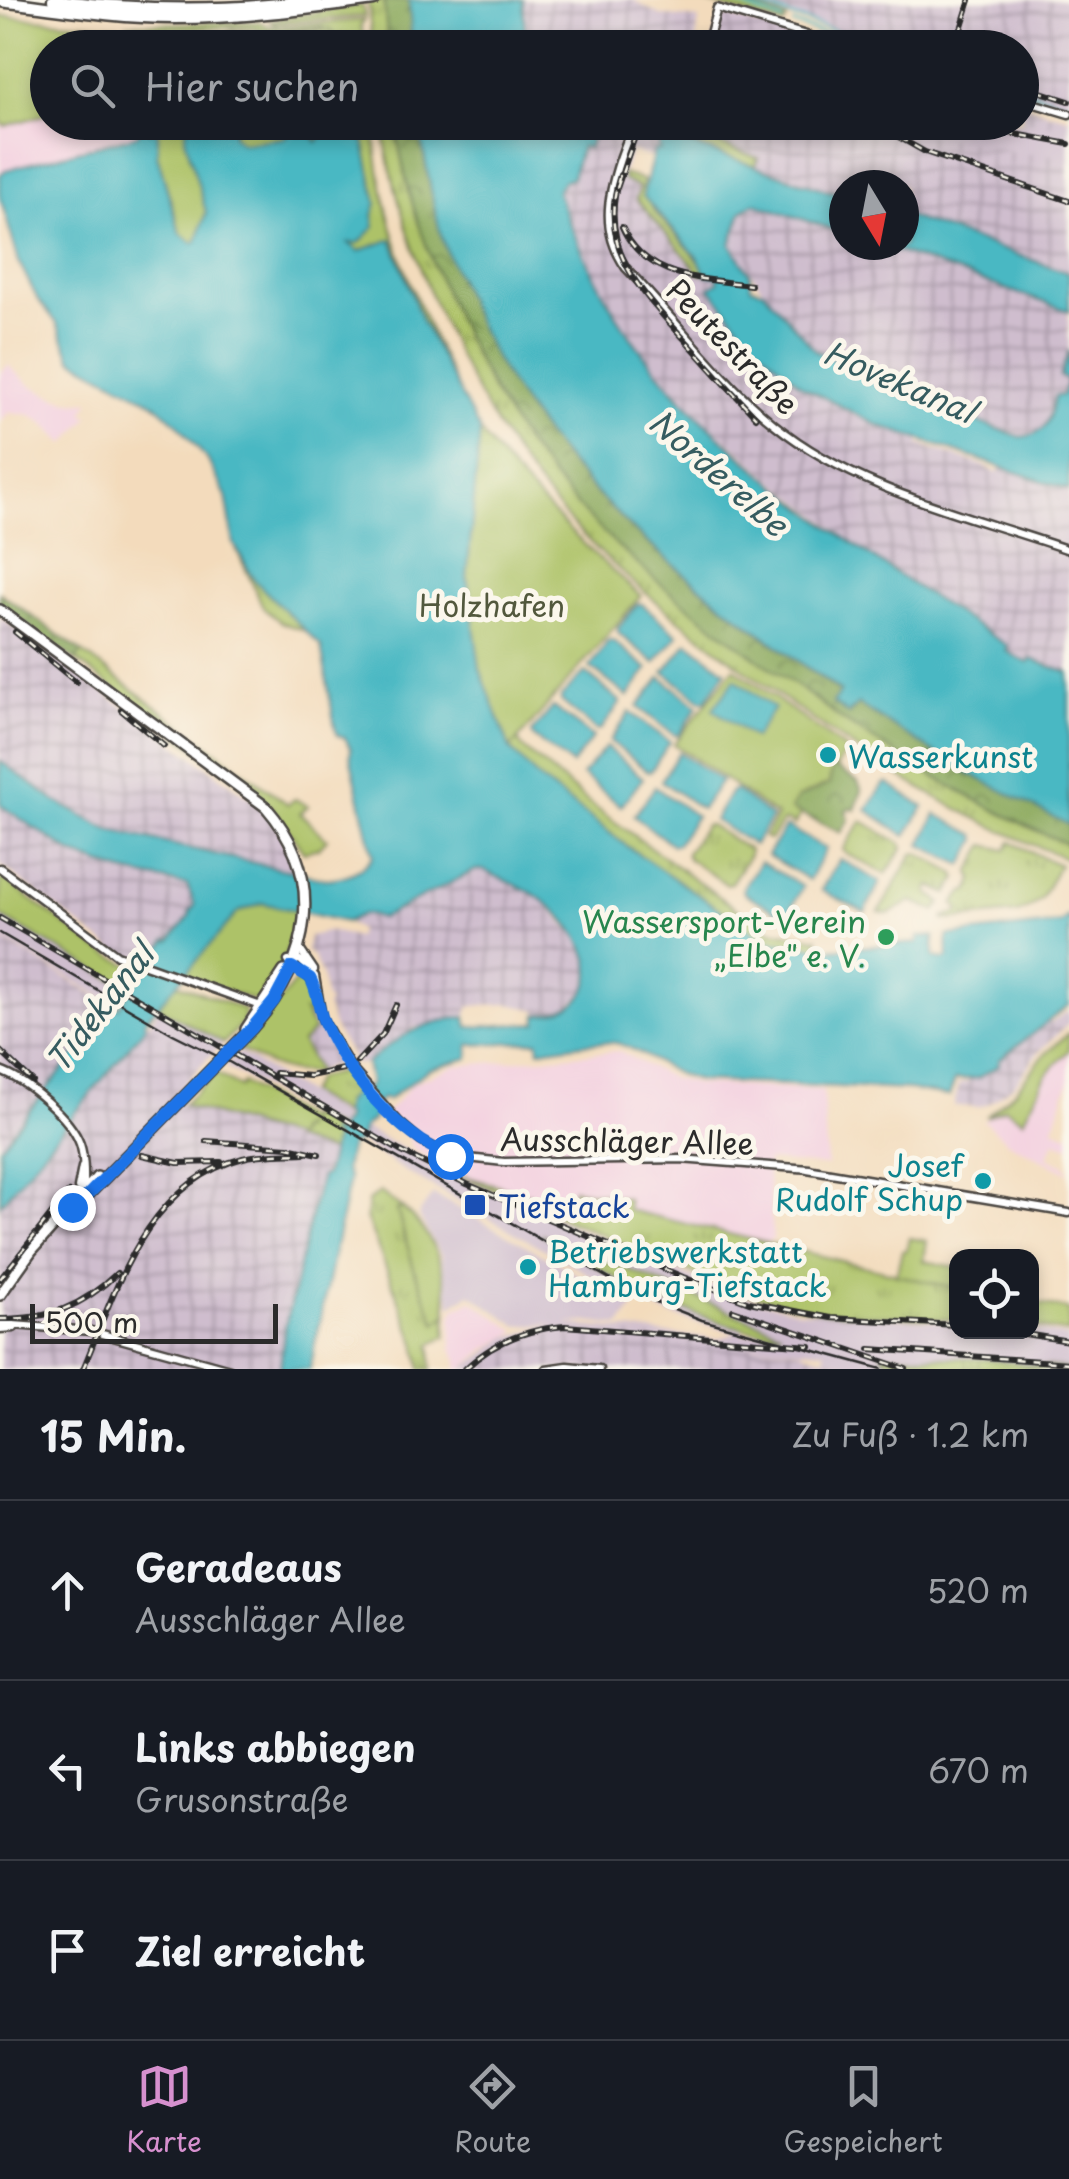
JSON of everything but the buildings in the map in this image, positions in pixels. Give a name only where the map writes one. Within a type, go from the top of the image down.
[{"type":"highway","points":[[53,0],[126,12],[220,10],[315,0]]},
{"type":"highway","points":[[4,2],[221,17],[374,0]]},
{"type":"main road","points":[[0,610],[248,791],[279,822],[301,865],[305,894],[294,959],[262,1010],[240,1037],[83,1193]]},
{"type":"main road","points":[[294,959],[302,924]]},
{"type":"main road","points":[[0,1296],[32,1250],[100,1174],[126,1153]]},
{"type":"street","points":[[711,30],[717,8],[789,30]]},
{"type":"street","points":[[1039,105],[1069,114]]},
{"type":"street","name":"Peutestraße","points":[[626,140],[609,195],[608,222],[614,246],[626,268],[748,400],[801,444],[853,475],[1069,550]]},
{"type":"street","points":[[0,868],[108,950],[262,1010]]},
{"type":"street","points":[[294,959],[316,988]]},
{"type":"street","name":"Ausschläger Allee","points":[[294,959],[315,976],[326,1026],[366,1087],[421,1141],[463,1160],[680,1159],[810,1169],[1069,1213]]},
{"type":"street","points":[[0,1071],[21,1081],[70,1126],[82,1149],[83,1193]]},
{"type":"street","points":[[82,1166],[90,1174],[100,1174]]},
{"type":"street","points":[[2,1324],[91,1331],[230,1369]]},
{"type":"street","points":[[546,1369],[600,1369]]},
{"type":"shaded area","points":[[523,0],[633,0],[660,15],[699,19],[697,30],[525,30]]},
{"type":"shaded area","points":[[736,0],[1069,0],[1069,106],[1039,96],[1039,30],[827,30]]},
{"type":"shaded area","points":[[727,16],[777,30],[715,30]]},
{"type":"shaded area","points":[[1039,109],[1069,118],[1069,273],[919,220],[919,170],[829,170],[829,191],[755,166],[757,157],[710,140],[1039,140]]},
{"type":"shaded area","points":[[30,119],[30,140],[118,140],[4,170],[0,175],[0,127]]},
{"type":"shaded area","points":[[1039,123],[1069,129],[1069,156],[1025,154],[959,140],[1039,140]]},
{"type":"shaded area","points":[[591,140],[662,140],[660,151],[653,158],[631,151],[623,180],[641,188],[637,200],[697,271],[719,277],[711,289],[739,326],[794,381],[856,416],[920,441],[919,444],[997,473],[1001,468],[1069,490],[1069,673],[1045,663],[1028,663],[1005,651],[1007,646],[871,557],[771,479],[699,416],[646,357],[588,266],[556,192],[563,181],[572,177],[581,145],[588,147]]},
{"type":"shaded area","points":[[754,203],[829,228],[829,260],[919,259],[1068,309],[1069,351],[1061,376],[1067,381],[1062,396],[1055,396],[1045,427],[1039,434],[1021,437],[888,390],[816,351],[763,290],[731,244],[742,211]]},
{"type":"shaded area","points":[[8,365],[30,385],[51,395],[69,402],[91,401],[83,412],[89,417],[65,444],[31,415],[9,412],[0,422],[0,374]]},
{"type":"shaded area","points":[[0,617],[260,805],[275,822],[295,858],[296,873],[109,830],[55,801],[0,761]]},
{"type":"shaded area","points":[[0,805],[75,855],[123,872],[188,885],[195,902],[191,916],[149,963],[115,952],[0,865]]},
{"type":"shaded area","points":[[476,870],[542,899],[577,936],[590,965],[586,990],[566,1009],[554,1013],[538,1015],[537,1010],[508,1004],[470,1006],[466,1017],[414,1028],[366,1064],[356,1064],[333,1026],[322,976],[313,956],[306,951],[309,936],[330,931],[357,937],[359,930],[346,922]]},
{"type":"shaded area","points":[[0,917],[126,987],[116,1005],[0,937]]},
{"type":"shaded area","points":[[0,938],[114,1006],[0,1147]]},
{"type":"shaded area","points":[[159,1007],[224,1043],[208,1058],[149,1024]]},
{"type":"shaded area","points":[[1069,1010],[1069,1023],[1037,1054],[1015,1084],[979,1107],[954,1106],[958,1084],[968,1082],[971,1076],[978,1078],[1048,1021],[1051,1023]]},
{"type":"shaded area","points":[[303,1012],[316,1017],[339,1062],[318,1072],[302,1043],[310,1020]]},
{"type":"shaded area","points":[[145,1021],[208,1058],[171,1099],[331,1152],[315,1196],[284,1332],[280,1369],[0,1369],[0,1205],[145,1026]]},
{"type":"shaded area","points":[[1069,1050],[1069,1081],[1053,1128],[1069,1134],[1069,1146],[1055,1141],[1047,1157],[1064,1165],[1069,1173],[1008,1142],[983,1120],[1005,1108],[1023,1119],[1047,1074]]},
{"type":"shaded area","points":[[619,1051],[671,1078],[695,1084],[823,1090],[827,1166],[767,1161],[773,1240],[766,1242],[627,1210],[626,1198],[573,1190],[572,1207],[456,1174],[412,1148],[408,1137],[384,1116],[413,1083],[454,1066]]},
{"type":"shaded area","points":[[239,1052],[343,1116],[338,1128],[225,1067]]},
{"type":"shaded area","points":[[362,1127],[465,1181],[726,1292],[798,1311],[949,1322],[949,1339],[1039,1339],[1039,1331],[1069,1337],[1069,1369],[867,1369],[824,1357],[825,1351],[570,1330],[514,1340],[471,1369],[463,1369],[507,1337],[554,1324],[518,1326],[470,1294],[451,1306],[441,1255],[418,1215],[433,1194],[635,1306],[620,1326],[566,1324],[718,1339],[736,1333],[670,1315],[627,1296],[403,1170],[359,1141]],"holes":[[[549,1239],[778,1332],[742,1334],[743,1328],[673,1308],[636,1291]]]},
{"type":"shaded area","points":[[472,1301],[517,1331],[457,1369],[458,1360],[452,1349],[452,1315],[457,1307]]},
{"type":"shaded area","points":[[570,1330],[794,1349],[867,1369],[471,1369],[514,1340]]},
{"type":"green space","points":[[368,0],[384,0],[387,30],[371,30]]},
{"type":"green space","points":[[384,0],[409,0],[411,30],[387,30]]},
{"type":"green space","points":[[675,0],[735,0],[787,19],[783,25],[708,3]]},
{"type":"green space","points":[[362,5],[365,16],[273,23],[270,20]]},
{"type":"green space","points":[[0,16],[131,30],[30,30],[30,119],[5,126],[0,121]]},
{"type":"green space","points":[[364,20],[362,30],[129,30],[127,24],[260,22],[270,27]]},
{"type":"green space","name":"Holzhafen","points":[[158,140],[376,140],[382,188],[399,250],[471,418],[537,497],[641,596],[504,756],[189,262],[157,155]]},
{"type":"green space","points":[[385,140],[399,140],[423,237],[477,362],[509,417],[540,459],[610,536],[688,605],[840,718],[954,788],[1069,845],[1069,859],[952,806],[843,740],[682,622],[566,518],[513,450],[462,363],[420,266]]},
{"type":"green space","points":[[399,140],[421,140],[448,255],[495,357],[532,416],[575,470],[622,519],[726,608],[841,693],[849,714],[858,704],[957,767],[1069,825],[1069,845],[954,788],[840,718],[686,605],[604,533],[567,495],[505,411],[450,303],[416,215]]},
{"type":"green space","points":[[678,140],[708,140],[758,158],[755,166]]},
{"type":"green space","points":[[622,174],[643,180],[650,205],[690,250],[706,275],[696,273],[695,267],[636,199],[640,188],[623,180]]},
{"type":"green space","points":[[234,544],[255,581],[306,631],[282,623],[264,609]]},
{"type":"green space","points":[[0,593],[82,652],[75,660],[0,605]]},
{"type":"green space","points":[[82,652],[288,804],[295,799],[308,806],[300,813],[327,839],[319,848],[304,852],[259,795],[75,660]]},
{"type":"green space","points":[[734,668],[847,750],[836,768],[832,767],[829,784],[798,798],[791,809],[801,815],[794,825],[782,822],[770,840],[764,837],[777,816],[674,744]]},
{"type":"green space","points":[[514,732],[522,747],[597,809],[748,917],[770,930],[818,938],[819,948],[776,945],[753,933],[628,847],[519,760],[505,740]]},
{"type":"green space","points":[[832,766],[858,782],[862,791],[855,810],[846,810],[849,820],[841,833],[790,809],[798,798],[829,784]]},
{"type":"green space","points":[[862,821],[902,844],[886,874],[843,849]]},
{"type":"green space","points":[[705,825],[749,850],[731,883],[726,884],[687,858],[686,853]]},
{"type":"green space","points":[[1011,842],[1059,865],[1041,899],[1017,913],[944,920],[959,912],[954,904],[970,890],[970,873],[985,845],[1006,850]]},
{"type":"green space","points":[[918,853],[954,873],[957,878],[948,894],[931,886],[928,892],[941,903],[936,911],[912,901],[889,914],[879,912],[913,854]]},
{"type":"green space","points":[[0,876],[96,948],[133,967],[121,984],[0,916]]},
{"type":"green space","points":[[262,903],[297,911],[286,955],[261,999],[254,1001],[183,976],[237,912]]},
{"type":"green space","points":[[296,981],[307,983],[316,1017],[304,1012],[314,1030],[302,1043],[318,1072],[277,1068],[239,1049]]},
{"type":"green space","points":[[176,983],[245,1010],[244,1021],[224,1043],[157,1007]]},
{"type":"green space","points":[[1069,1033],[1069,1050],[1047,1074],[1023,1120],[1005,1108],[986,1117],[1015,1091],[1045,1054]]},
{"type":"green space","points":[[344,1071],[358,1088],[345,1103],[343,1114],[308,1093],[316,1078]]},
{"type":"green space","points":[[215,1073],[240,1087],[243,1083],[307,1119],[302,1129],[294,1138],[183,1105]]},
{"type":"green space","points":[[308,1115],[339,1130],[331,1152],[293,1140]]},
{"type":"green space","points":[[456,1174],[571,1206],[573,1189],[627,1198],[628,1210],[949,1286],[949,1320],[822,1312],[740,1293]]},
{"type":"green space","points":[[380,1192],[402,1208],[397,1211],[440,1320],[447,1314],[446,1336],[431,1344],[432,1369],[421,1369],[416,1343],[366,1218],[368,1201]]},
{"type":"green space","points":[[402,1208],[431,1242],[442,1269],[447,1314],[436,1323],[415,1272],[397,1210]]},
{"type":"green space","points":[[541,1234],[781,1332],[743,1328],[672,1305]]},
{"type":"green space","points":[[910,1238],[927,1241],[924,1261],[949,1266],[949,1286],[896,1275],[902,1251],[907,1250]]},
{"type":"green space","points":[[1039,1304],[1069,1310],[1069,1333],[1039,1328]]},
{"type":"green space","points":[[881,1354],[983,1359],[1069,1369],[927,1369],[885,1359]]},
{"type":"water","points":[[409,0],[523,0],[525,30],[411,30]]},
{"type":"water","points":[[118,140],[158,140],[157,155],[177,223],[181,234],[193,243],[206,212],[186,140],[364,140],[377,203],[375,226],[359,243],[349,243],[359,251],[392,239],[421,319],[480,431],[467,577],[480,669],[510,749],[539,779],[628,847],[766,941],[830,949],[918,943],[918,937],[934,936],[934,957],[945,959],[947,936],[1061,923],[1069,915],[1069,1005],[999,1060],[999,1065],[978,1078],[955,1080],[949,1096],[909,1090],[700,1081],[612,1043],[539,1050],[538,1041],[469,1045],[469,1058],[429,1069],[387,1100],[382,1098],[358,1142],[350,1145],[345,1169],[349,1179],[310,1369],[280,1369],[284,1332],[315,1196],[334,1138],[329,1134],[336,1134],[346,1117],[345,1103],[358,1088],[364,1091],[370,1084],[366,1064],[400,1038],[437,1022],[466,1017],[468,1027],[537,1023],[537,1015],[564,1009],[581,997],[589,978],[589,965],[579,939],[550,906],[483,870],[381,918],[363,914],[346,922],[262,903],[238,912],[145,1021],[146,1026],[0,1205],[0,1147],[114,1006],[118,1008],[195,905],[187,885],[123,872],[75,855],[0,805],[0,761],[55,801],[109,830],[325,879],[352,873],[373,856],[351,749],[335,728],[321,646],[255,581],[234,544],[226,496],[208,461],[178,424],[154,403],[72,359],[56,322],[37,298],[19,262],[0,197],[0,175],[5,170]]},
{"type":"water","name":"Norderelbe","points":[[421,140],[591,140],[588,148],[581,146],[572,177],[563,181],[557,192],[610,305],[669,385],[757,470],[857,547],[1008,646],[1006,651],[1028,663],[1031,659],[1069,673],[1069,825],[957,767],[858,704],[848,714],[833,703],[841,692],[727,608],[622,519],[575,470],[532,416],[495,357],[449,256],[434,207]]},
{"type":"water","points":[[662,140],[677,140],[829,191],[829,228],[754,203],[742,211],[731,244],[750,274],[751,287],[763,290],[816,351],[888,390],[1021,437],[1042,429],[1055,396],[1062,395],[1067,381],[1060,376],[1069,351],[1069,490],[877,425],[802,386],[753,342],[710,288],[718,277],[706,275],[698,258],[643,196],[654,150],[660,150]]},
{"type":"water","points":[[919,220],[1069,273],[1069,311],[919,259]]},
{"type":"water","points":[[638,604],[678,635],[655,663],[618,633]]},
{"type":"water","points":[[609,640],[648,669],[628,697],[590,667]]},
{"type":"water","points":[[688,642],[726,671],[706,700],[702,701],[664,672]]},
{"type":"water","points":[[585,672],[621,702],[597,731],[561,701]]},
{"type":"water","points":[[661,677],[698,706],[679,735],[638,707]]},
{"type":"water","points":[[735,679],[774,708],[754,738],[713,709]]},
{"type":"water","points":[[553,707],[593,737],[572,765],[532,736]]},
{"type":"water","points":[[630,712],[670,742],[651,771],[610,741]]},
{"type":"water","points":[[606,747],[643,778],[621,806],[582,775]]},
{"type":"water","points":[[679,752],[721,781],[701,809],[661,781]]},
{"type":"water","points":[[887,783],[924,807],[906,836],[867,810]]},
{"type":"water","points":[[655,787],[696,816],[677,844],[672,845],[634,816]]},
{"type":"water","points":[[735,790],[772,817],[754,845],[714,820]]},
{"type":"water","points":[[936,814],[976,835],[963,865],[921,845]]},
{"type":"water","points":[[786,826],[826,849],[809,880],[767,855]]},
{"type":"water","points":[[840,859],[880,882],[865,912],[821,890]]},
{"type":"water","points":[[760,862],[803,886],[786,917],[744,893],[743,888]]},
{"type":"waterway","points":[[726,0],[783,21]]},
{"type":"waterway","points":[[743,0],[832,30]]},
{"type":"waterway","points":[[793,24],[812,30]]},
{"type":"waterway","points":[[1039,94],[1069,104]]},
{"type":"waterway","points":[[1039,99],[1069,108]]},
{"type":"tram line","points":[[0,933],[636,1294],[702,1320],[882,1369]]},
{"type":"railway","points":[[961,30],[970,0]]},
{"type":"railway","points":[[1039,91],[1069,101]]},
{"type":"railway","points":[[1039,138],[1069,144]]},
{"type":"railway","points":[[617,188],[634,140]]},
{"type":"railway","points":[[904,140],[925,152],[1069,201]]},
{"type":"railway","points":[[620,175],[614,225],[628,268],[655,306],[756,417]]},
{"type":"railway","points":[[622,227],[632,244],[660,267],[695,278],[751,285]]},
{"type":"railway","points":[[15,632],[76,682]]},
{"type":"railway","points":[[121,710],[164,746]]},
{"type":"railway","points":[[0,918],[400,1151],[683,1277],[749,1302],[831,1318],[949,1325]]},
{"type":"railway","points":[[357,1062],[383,1034],[396,1005]]},
{"type":"railway","points":[[0,1051],[33,1082]]},
{"type":"railway","points":[[275,1073],[310,1076],[343,1069]]},
{"type":"railway","points":[[206,1141],[288,1147],[319,1154]]},
{"type":"railway","points":[[83,1369],[139,1242],[182,1190],[210,1171],[243,1158],[304,1153]]},
{"type":"railway","points":[[142,1155],[178,1163],[221,1162]]},
{"type":"railway","points":[[0,1279],[69,1192]]},
{"type":"railway","points":[[0,1319],[34,1317],[63,1309],[90,1295],[117,1273]]},
{"type":"railway","points":[[733,1310],[906,1369]]},
{"type":"railway","points":[[465,1369],[511,1338],[565,1326],[810,1346]]},
{"type":"railway","points":[[1039,1336],[1069,1341]]},
{"type":"railway","points":[[870,1349],[1069,1363]]},
{"type":"place","name":"Wasserkunst","points":[[828,755]]},
{"type":"place","name":"Wassersport-Verein „Elbe\" e. V.","points":[[886,937]]},
{"type":"place","name":"Josef Rudolf Schup","points":[[983,1181]]},
{"type":"place","name":"Tiefstack","points":[[475,1205]]},
{"type":"place","name":"Betriebswerkstatt Hamburg-Tiefstack","points":[[528,1267]]},
{"type":"route","points":[[72,1207],[262,1018],[292,967],[310,978],[326,1026],[366,1087],[414,1135],[450,1156]]},
{"type":"water label","name":"Hovekanal","points":[[900,381]]},
{"type":"water label","name":"Tidekanal","points":[[99,1007]]}]
